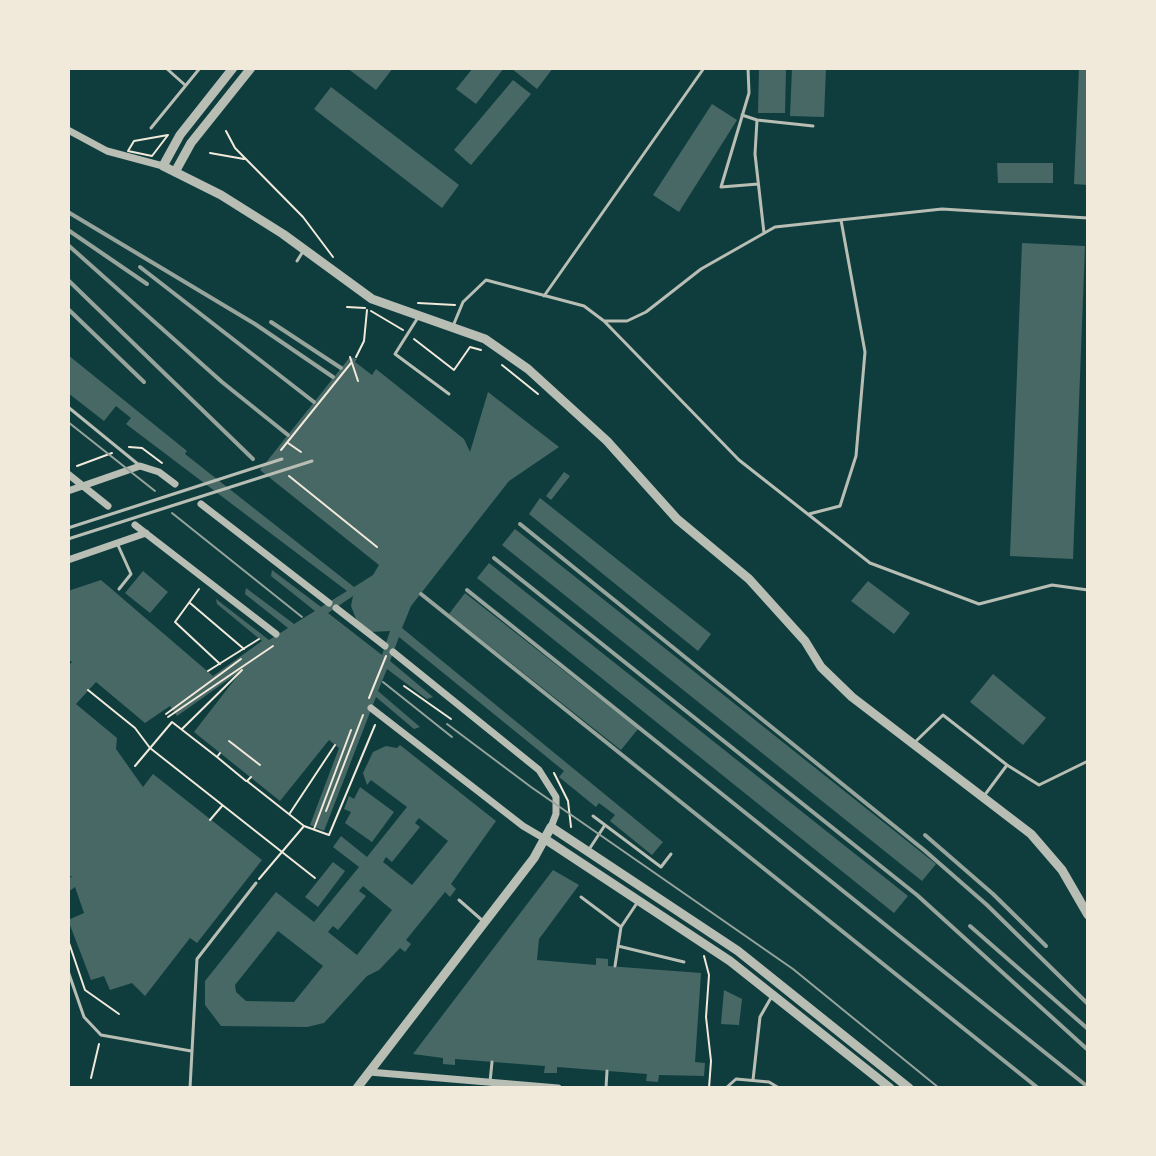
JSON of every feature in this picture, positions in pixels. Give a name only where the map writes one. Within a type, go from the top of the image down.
[{"type":"street","points":[[163,166],[180,135],[233,68]]},
{"type":"street","points":[[175,172],[191,143],[251,68]]},
{"type":"street","points":[[68,130],[107,151],[163,166],[221,195],[304,249],[372,299],[485,339],[551,390],[607,441],[677,519],[749,579],[805,641],[821,667],[852,697],[984,796],[1047,852],[1079,896],[1088,915]]},
{"type":"street","points":[[68,491],[140,466],[159,472],[175,484]]},
{"type":"street","points":[[68,474],[108,506]]},
{"type":"street","points":[[201,504],[389,648],[539,770],[556,797],[556,814],[545,839],[357,1088]]},
{"type":"street","points":[[135,525],[276,634]]},
{"type":"street","points":[[68,560],[146,533]]},
{"type":"street","points":[[371,708],[523,826],[639,900],[773,994],[890,1088]]},
{"type":"street","points":[[551,827],[738,951],[909,1088]]},
{"type":"street","points":[[369,1072],[558,1088]]},
{"type":"lane","points":[[166,68],[185,85]]},
{"type":"lane","points":[[151,128],[200,68]]},
{"type":"lane","points":[[544,296],[704,68]]},
{"type":"lane","points":[[748,68],[749,93],[721,187],[758,184]]},
{"type":"lane","points":[[742,115],[757,120],[813,126]]},
{"type":"lane","points":[[757,120],[755,154],[764,233]]},
{"type":"lane","points":[[604,321],[627,321],[646,312],[701,269],[775,227],[942,209],[1088,218]]},
{"type":"lane","points":[[809,514],[840,506],[856,456],[865,352],[841,220]]},
{"type":"lane","points":[[297,261],[304,249]]},
{"type":"lane","points":[[453,326],[461,307],[486,280],[584,306],[604,321],[739,460],[870,563],[979,604],[1052,585],[1088,590]]},
{"type":"lane","points":[[419,316],[395,354],[449,394]]},
{"type":"lane","points":[[68,407],[140,466]]},
{"type":"lane","points":[[68,528],[282,459]]},
{"type":"lane","points":[[68,539],[312,461]]},
{"type":"lane","points":[[117,543],[131,574],[119,589]]},
{"type":"lane","points":[[914,744],[943,715],[1007,765],[1039,785],[1088,761]]},
{"type":"lane","points":[[984,796],[1007,765]]},
{"type":"lane","points":[[593,816],[661,867],[671,854]]},
{"type":"lane","points":[[588,851],[605,825]]},
{"type":"lane","points":[[190,1088],[197,959],[256,883]]},
{"type":"lane","points":[[581,897],[621,927]]},
{"type":"lane","points":[[459,900],[485,922]]},
{"type":"lane","points":[[615,966],[621,927],[639,900]]},
{"type":"lane","points":[[618,946],[684,962]]},
{"type":"lane","points":[[68,971],[84,1017],[101,1035],[191,1051]]},
{"type":"lane","points":[[753,1080],[760,1017],[773,994]]},
{"type":"lane","points":[[490,1082],[492,1062]]},
{"type":"lane","points":[[606,1088],[607,1071]]},
{"type":"lane","points":[[726,1088],[736,1079],[775,1083],[779,1088]]},
{"type":"path","points":[[226,131],[245,159],[303,217],[335,259]]},
{"type":"path","points":[[169,134],[152,156],[128,151],[134,141],[169,134]]},
{"type":"path","points":[[210,153],[245,159]]},
{"type":"path","points":[[410,302],[461,307]]},
{"type":"path","points":[[347,307],[368,308],[454,370],[470,347],[484,350]]},
{"type":"path","points":[[356,357],[364,341],[368,308]]},
{"type":"path","points":[[350,357],[358,381]]},
{"type":"path","points":[[495,360],[541,396]]},
{"type":"path","points":[[280,452],[351,363]]},
{"type":"path","points":[[287,443],[301,452]]},
{"type":"path","points":[[287,474],[377,547]]},
{"type":"path","points":[[203,584],[175,622],[220,664]]},
{"type":"path","points":[[189,602],[244,649]]},
{"type":"path","points":[[208,671],[259,639]]},
{"type":"path","points":[[273,646],[166,714],[172,722],[304,826],[329,835],[378,718]]},
{"type":"path","points":[[326,811],[389,648]]},
{"type":"path","points":[[177,708],[241,659]]},
{"type":"path","points":[[182,729],[242,670]]},
{"type":"path","points":[[404,686],[451,719]]},
{"type":"path","points":[[88,690],[135,728],[150,748],[315,878]]},
{"type":"path","points":[[135,766],[172,722]]},
{"type":"path","points":[[314,829],[351,730]]},
{"type":"path","points":[[229,741],[260,765]]},
{"type":"path","points":[[289,814],[335,745]]},
{"type":"path","points":[[217,757],[220,753]]},
{"type":"path","points":[[247,781],[251,777]]},
{"type":"path","points":[[210,820],[222,806]]},
{"type":"path","points":[[316,823],[321,825],[318,831]]},
{"type":"path","points":[[256,883],[304,826]]},
{"type":"path","points":[[68,940],[85,990],[119,1014]]},
{"type":"path","points":[[704,955],[709,975],[706,1017],[711,1061],[709,1088]]},
{"type":"path","points":[[91,1078],[101,1035]]},
{"type":"building","points":[[347,68],[393,68],[376,90]]},
{"type":"building","points":[[473,68],[504,68],[476,104],[456,89]]},
{"type":"building","points":[[511,68],[553,68],[537,89]]},
{"type":"building","points":[[759,68],[786,68],[785,113],[758,113]]},
{"type":"building","points":[[792,68],[826,68],[824,117],[790,116]]},
{"type":"building","points":[[1079,68],[1088,68],[1088,185],[1074,184]]},
{"type":"building","points":[[513,80],[531,94],[471,165],[454,150]]},
{"type":"building","points":[[331,87],[459,185],[442,208],[314,109]]},
{"type":"building","points":[[712,104],[737,120],[679,212],[653,195]]},
{"type":"building","points":[[997,163],[1053,163],[1053,183],[998,183]]},
{"type":"building","points":[[1022,243],[1085,246],[1073,559],[1010,556]]},
{"type":"building","points":[[68,355],[187,451],[185,454],[354,587],[373,575],[379,565],[260,470],[350,357],[357,359],[355,362],[372,375],[376,369],[464,439],[470,452],[488,392],[559,447],[509,481],[411,606],[402,628],[663,842],[652,855],[610,821],[615,815],[599,803],[596,807],[559,777],[564,771],[399,637],[390,661],[433,697],[427,699],[387,669],[378,691],[420,727],[414,729],[376,697],[324,831],[310,825],[339,748],[329,740],[280,801],[194,732],[242,670],[177,716],[170,706],[145,723],[96,682],[76,704],[117,738],[116,749],[143,787],[153,774],[262,860],[197,943],[190,938],[145,996],[132,983],[110,990],[104,976],[91,980],[68,920],[84,913],[75,887],[68,892],[68,878],[72,877],[68,874],[68,666],[72,662],[68,659],[68,591],[101,580],[213,676],[262,641],[217,604],[216,599],[269,640],[288,628],[245,594],[246,588],[294,624],[315,611],[271,576],[272,570],[321,607],[347,591],[126,424],[131,418],[116,406],[104,421],[68,393]],"holes":[[[353,596],[351,606],[358,624],[370,632],[390,631],[382,655],[328,613]]]},
{"type":"building","points":[[564,472],[570,476],[551,500],[546,496]]},
{"type":"building","points":[[540,498],[711,634],[698,651],[529,514]]},
{"type":"building","points":[[515,529],[936,864],[922,881],[502,545]]},
{"type":"building","points":[[489,563],[908,896],[894,913],[477,578]]},
{"type":"building","points":[[143,571],[168,592],[150,613],[125,593]]},
{"type":"building","points":[[868,581],[910,613],[894,634],[851,601]]},
{"type":"building","points":[[465,593],[638,729],[621,750],[449,614]]},
{"type":"building","points":[[993,674],[1046,718],[1023,745],[970,702]]},
{"type":"building","points":[[400,745],[496,821],[451,884],[456,889],[450,897],[445,892],[406,940],[411,944],[405,952],[400,948],[379,970],[367,976],[324,1023],[307,1027],[221,1026],[205,1005],[205,981],[276,892],[314,922],[359,867],[333,847],[341,836],[367,857],[407,807],[371,780],[367,785],[363,773],[373,752],[386,746],[397,748]],"holes":[[[419,818],[448,841],[412,885],[383,862],[386,857],[392,862],[420,827],[415,823]],[[363,886],[392,910],[357,955],[328,932],[333,926],[338,930],[366,896],[359,891]],[[278,931],[323,966],[294,1002],[246,1001],[236,992],[235,985]]]},
{"type":"building","points":[[360,787],[394,812],[372,842],[345,823],[351,812],[344,809],[349,796],[354,799]]},
{"type":"building","points":[[333,862],[345,871],[318,907],[305,897]]},
{"type":"building","points":[[553,870],[579,885],[539,939],[537,960],[596,965],[596,958],[608,959],[608,966],[701,973],[695,1062],[705,1063],[704,1076],[659,1075],[658,1082],[646,1081],[647,1074],[557,1067],[557,1073],[544,1073],[545,1066],[455,1059],[455,1065],[443,1064],[443,1058],[413,1054]]},
{"type":"building","points":[[724,990],[742,999],[739,1025],[721,1024]]},
{"type":"tram line","points":[[68,422],[155,491]]},
{"type":"tram line","points":[[172,513],[302,617]]},
{"type":"tram line","points":[[383,682],[452,737]]},
{"type":"tram line","points":[[447,724],[531,787],[793,969],[939,1088]]},
{"type":"railway","points":[[68,212],[255,324],[333,377]]},
{"type":"railway","points":[[68,230],[147,284]]},
{"type":"railway","points":[[68,245],[222,382],[288,435]]},
{"type":"railway","points":[[140,267],[314,402]]},
{"type":"railway","points":[[68,280],[253,459]]},
{"type":"railway","points":[[68,309],[144,382]]},
{"type":"railway","points":[[271,322],[341,368]]},
{"type":"railway","points":[[520,524],[924,850],[987,905],[1088,1004]]},
{"type":"railway","points":[[494,558],[917,895],[1088,1050]]},
{"type":"railway","points":[[467,590],[1088,1087]]},
{"type":"railway","points":[[421,594],[1038,1088]]},
{"type":"railway","points":[[925,835],[993,894],[1046,946]]},
{"type":"railway","points":[[970,926],[1088,1029]]}]
